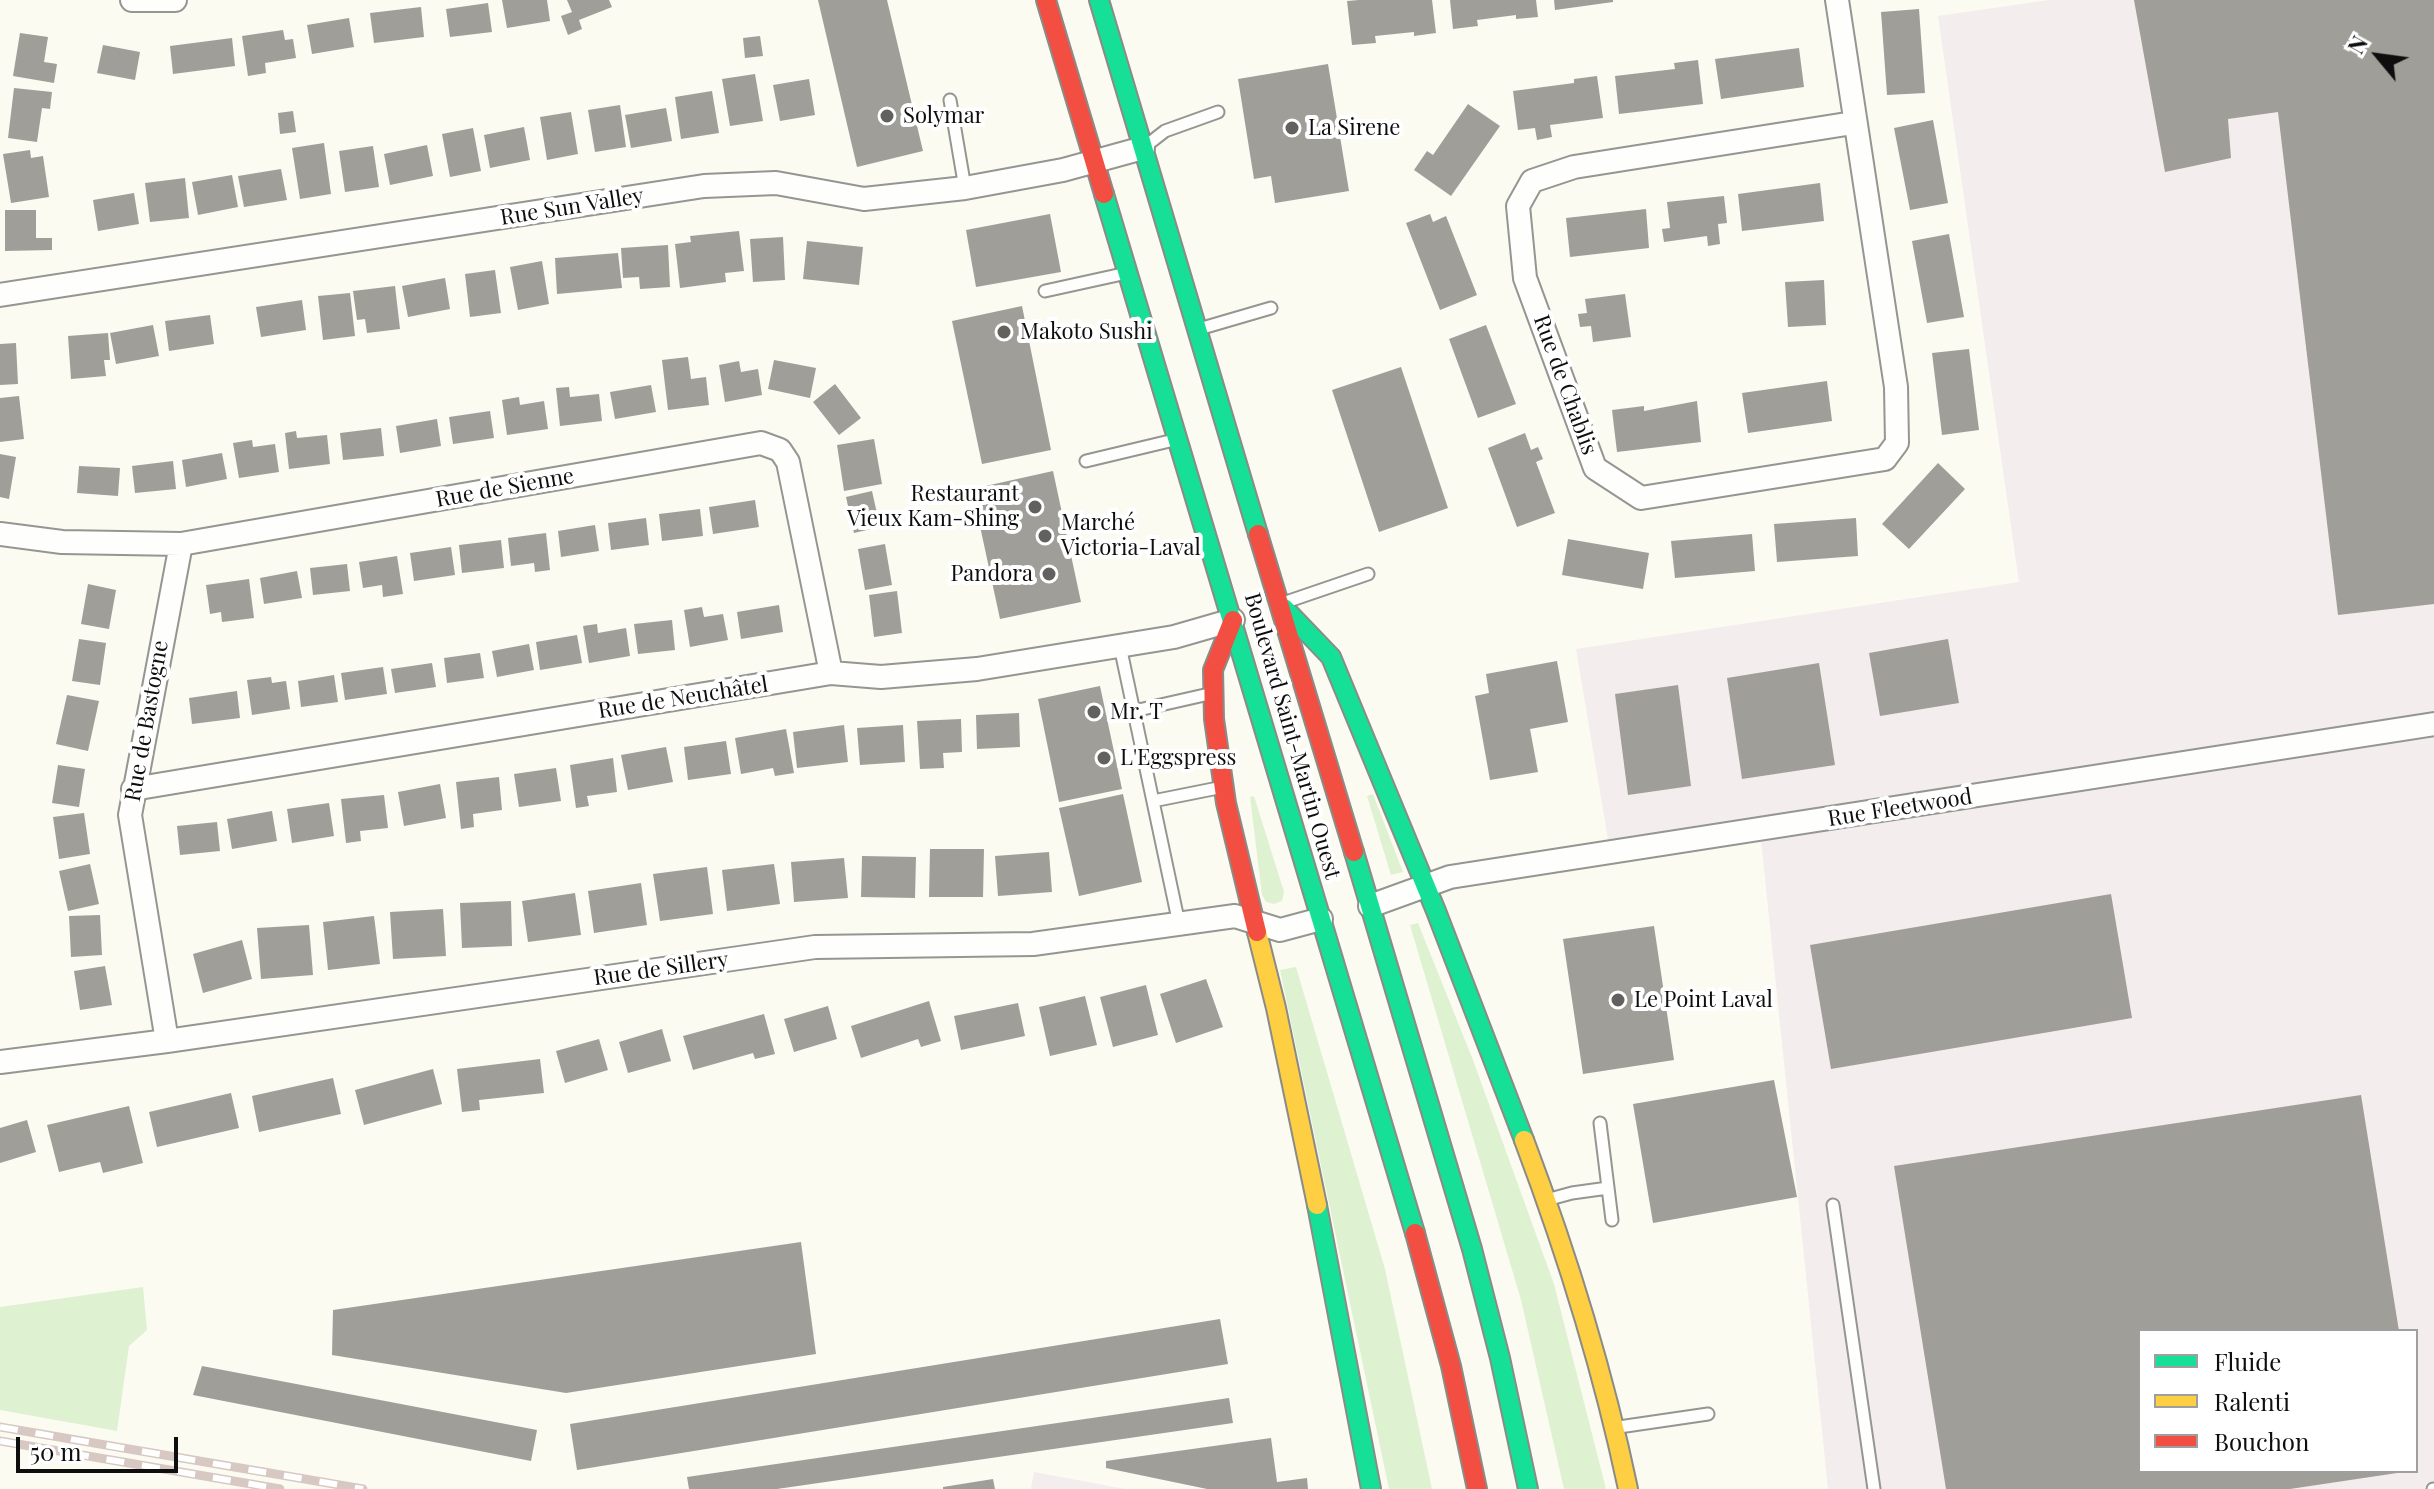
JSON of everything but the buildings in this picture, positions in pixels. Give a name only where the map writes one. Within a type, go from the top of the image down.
[{"type":"main road","name":"Boulevard Saint-Martin Ouest","points":[[1046,0],[1130,273],[1433,1299],[1451,1366],[1477,1489]]},
{"type":"main road","name":"Boulevard Saint-Martin Ouest","points":[[1099,0],[1472,1249],[1500,1358],[1528,1489]]},
{"type":"main road","points":[[1280,604],[1331,657],[1426,886],[1547,1201],[1578,1292],[1615,1428],[1628,1489]]},
{"type":"main road","points":[[1233,620],[1212,672],[1216,734],[1224,786],[1288,1064],[1371,1489]]},
{"type":"street","points":[[132,0],[175,0]]},
{"type":"street","name":"Rue de Chablis","points":[[1837,0],[1853,123],[1896,387],[1897,443],[1885,459],[1641,498],[1595,468],[1525,278],[1518,206],[1532,181],[1574,167],[1853,123]]},
{"type":"street","name":"Rue Sun Valley","points":[[0,295],[704,186],[776,183],[864,199],[965,188],[1095,162],[1143,148]]},
{"type":"street","name":"Rue de Sienne","points":[[0,534],[62,542],[181,544],[761,443],[780,450],[788,462],[831,673]]},
{"type":"street","name":"Rue de Bastogne","points":[[167,1041],[130,815],[181,544]]},
{"type":"street","name":"Rue de Neuchâtel","points":[[133,789],[831,673],[881,677],[929,674],[1120,646],[1181,635],[1233,620]]},
{"type":"street","name":"Rue Fleetwood","points":[[1370,906],[1450,877],[2434,724]]},
{"type":"street","name":"Rue de Sillery","points":[[0,1062],[167,1041],[815,947],[1033,944],[1235,916],[1280,930],[1321,919]]},
{"type":"lane","points":[[950,100],[965,188]]},
{"type":"lane","points":[[1143,148],[1165,131],[1218,112]]},
{"type":"lane","points":[[1045,291],[1130,273]]},
{"type":"lane","points":[[1199,329],[1271,308]]},
{"type":"lane","points":[[1086,461],[1179,439]]},
{"type":"lane","points":[[1280,604],[1368,574]]},
{"type":"lane","points":[[1120,646],[1179,924]]},
{"type":"lane","points":[[1134,711],[1213,692]]},
{"type":"lane","points":[[1153,801],[1224,786]]},
{"type":"lane","points":[[1600,1123],[1612,1220]]},
{"type":"lane","points":[[1547,1201],[1572,1193],[1608,1188]]},
{"type":"lane","points":[[1833,1205],[1874,1489]]},
{"type":"lane","points":[[1615,1428],[1708,1414]]},
{"type":"shaded area","points":[[2049,0],[2434,0],[2434,1489],[1828,1489],[1761,840],[1612,863],[1576,649],[2019,582],[1938,16]]},
{"type":"shaded area","points":[[1034,1472],[1125,1489],[1031,1489]]},
{"type":"green space","points":[[1373,794],[1403,872],[1391,875],[1367,796]]},
{"type":"green space","points":[[1254,796],[1284,892],[1282,901],[1274,904],[1266,902],[1262,895],[1250,797]]},
{"type":"green space","points":[[1418,923],[1473,1060],[1554,1284],[1606,1489],[1564,1489],[1521,1300],[1410,925]]},
{"type":"green space","points":[[1296,967],[1385,1269],[1432,1489],[1389,1489],[1280,970]]},
{"type":"green space","points":[[143,1287],[147,1330],[129,1346],[117,1431],[0,1410],[0,1307]]},
{"type":"railway","points":[[0,1427],[363,1489]]},
{"type":"railway","points":[[0,1441],[280,1489]]},
{"type":"traffic: fast","points":[[1099,0],[1258,534]]},
{"type":"traffic: fast","points":[[1104,194],[1415,1233]]},
{"type":"traffic: fast","points":[[1284,608],[1331,657],[1436,911],[1524,1140]]},
{"type":"traffic: fast","points":[[1354,852],[1472,1249],[1500,1358],[1528,1489]]},
{"type":"traffic: fast","points":[[1317,1205],[1371,1489]]},
{"type":"traffic: slow","points":[[1257,932],[1317,1205]]},
{"type":"traffic: slow","points":[[1524,1140],[1583,1313],[1628,1489]]},
{"type":"traffic: jam","points":[[1046,0],[1104,194]]},
{"type":"traffic: jam","points":[[1258,534],[1354,852]]},
{"type":"traffic: jam","points":[[1233,620],[1213,670],[1214,719],[1226,803],[1257,932]]},
{"type":"traffic: jam","points":[[1415,1233],[1451,1366],[1477,1489]]},
{"type":"place","name":"Solymar","points":[[887,116]]},
{"type":"place","name":"La Sirene","points":[[1292,128]]},
{"type":"place","name":"Makoto Sushi","points":[[1004,332]]},
{"type":"place","name":"Restaurant Vieux Kam-Shing","points":[[1035,507]]},
{"type":"place","name":"Marché Victoria-Laval","points":[[1045,536]]},
{"type":"place","name":"Pandora","points":[[1049,574]]},
{"type":"place","name":"Mr. T","points":[[1094,712]]},
{"type":"place","name":"L'Eggspress","points":[[1104,758]]},
{"type":"place","name":"Le Point Laval","points":[[1618,1000]]}]
